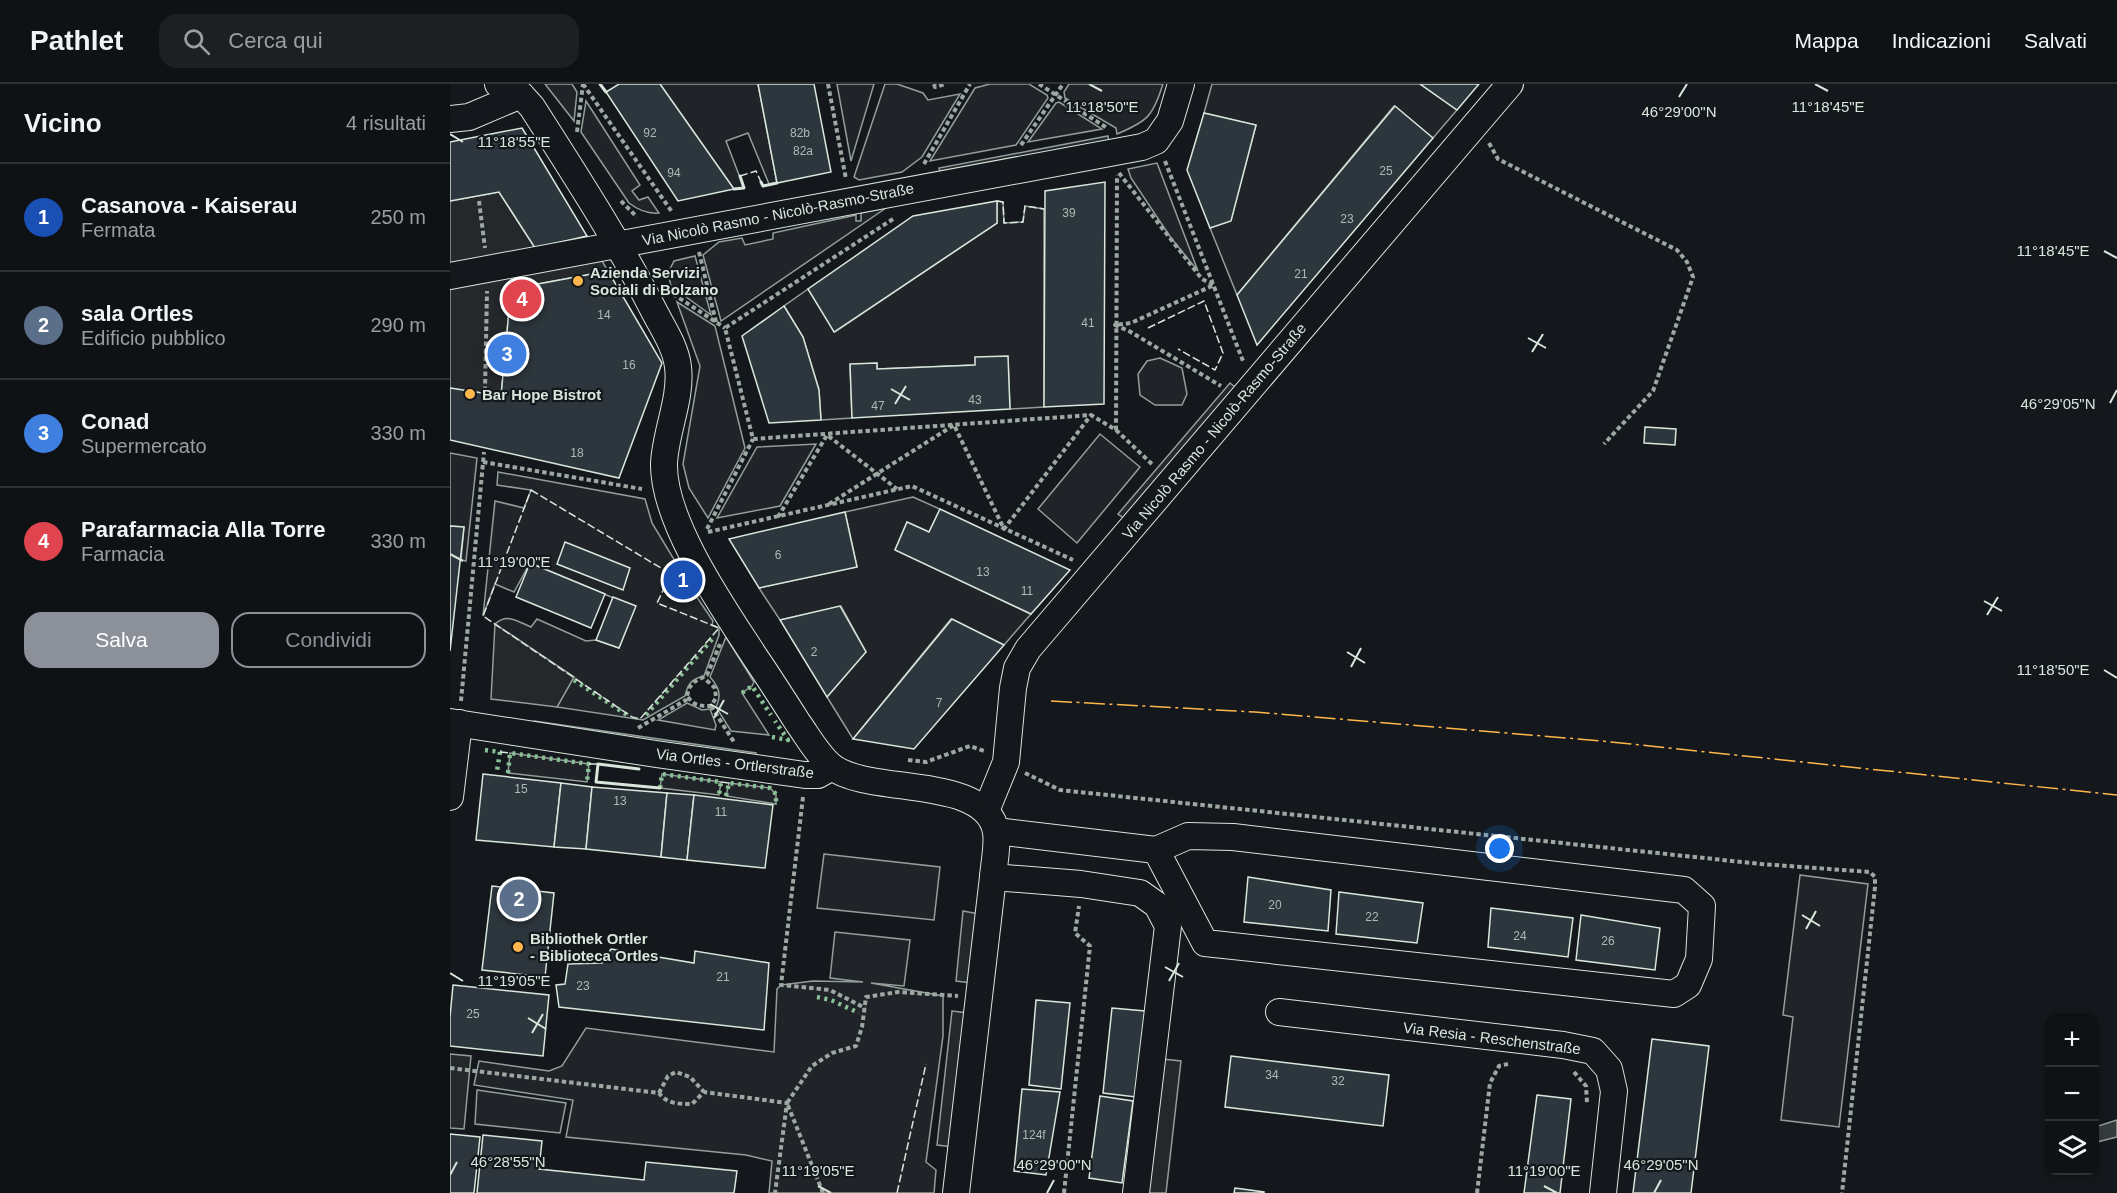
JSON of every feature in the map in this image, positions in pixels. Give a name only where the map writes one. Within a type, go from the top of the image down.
[{"type":"street","points":[[1156,141],[1170,121],[1181,84]]},
{"type":"street","name":"Via Nicolò Rasmo - Nicolò-Rasmo-Straße","points":[[991,821],[1006,762],[1012,688],[1017,668],[1028,649],[1510,84]]},
{"type":"street","points":[[450,118],[469,117],[509,90],[532,107],[620,245],[670,342],[678,367],[664,468],[670,503],[695,559],[730,619],[810,741],[831,767]]},
{"type":"street","name":"Via Nicolò Rasmo - Nicolò-Rasmo-Straße","points":[[450,276],[1003,172],[1117,161],[1156,141]]},
{"type":"street","points":[[450,797],[454,722]]},
{"type":"street","name":"Via Ortles - Ortlerstraße","points":[[454,722],[805,775],[818,776],[831,767],[850,776],[944,792],[968,800],[991,821]]},
{"type":"street","points":[[956,1193],[993,877],[991,821],[1156,850],[1188,836],[1233,837],[1684,890],[1702,906],[1699,959],[1688,985],[1674,994],[1205,943],[1156,850]]},
{"type":"street","points":[[993,877],[1082,884],[1140,893],[1157,905],[1168,926],[1136,1193]]},
{"type":"street","name":"Via Resia - Reschenstraße","points":[[1280,1012],[1552,1043],[1593,1051],[1609,1069],[1614,1090],[1603,1193]]},
{"type":"path","points":[[571,126],[577,133],[583,84]]},
{"type":"path","points":[[583,84],[676,218],[694,230],[716,322]]},
{"type":"path","points":[[828,84],[850,201]]},
{"type":"path","points":[[934,84],[935,87],[946,84]]},
{"type":"path","points":[[910,189],[970,84]]},
{"type":"path","points":[[1039,84],[1112,131],[1117,161],[1116,430]]},
{"type":"path","points":[[1003,172],[1063,84]]},
{"type":"path","points":[[1487,139],[1498,159],[1677,250],[1687,262],[1693,277],[1653,391],[1604,444]]},
{"type":"path","points":[[1156,141],[1214,285],[1248,392]]},
{"type":"path","points":[[1117,161],[1202,279],[1214,285]]},
{"type":"path","points":[[619,198],[635,216],[647,219]]},
{"type":"path","points":[[479,201],[487,269],[485,391]]},
{"type":"path","points":[[725,328],[894,218]]},
{"type":"path","points":[[1115,325],[1131,323],[1214,285]]},
{"type":"path","points":[[666,290],[725,328],[753,439],[705,533],[912,486],[1095,570]]},
{"type":"path","points":[[1115,325],[1248,392]]},
{"type":"path","points":[[753,439],[1091,415],[1116,430],[1171,482]]},
{"type":"path","points":[[1004,529],[1091,415]]},
{"type":"path","points":[[825,506],[954,425]]},
{"type":"path","points":[[954,425],[1004,529]]},
{"type":"path","points":[[827,435],[898,489]]},
{"type":"path","points":[[778,517],[827,435]]},
{"type":"path","points":[[454,722],[484,452]]},
{"type":"path","points":[[483,462],[667,493]]},
{"type":"path","points":[[637,728],[686,700],[689,688],[694,682],[707,675],[730,619]]},
{"type":"path","points":[[704,678],[715,688],[716,698],[711,706]]},
{"type":"path","points":[[688,697],[693,703],[711,706]]},
{"type":"path","points":[[711,706],[734,742]]},
{"type":"path","points":[[805,775],[781,985],[830,990],[865,1008]]},
{"type":"path","points":[[1064,1193],[1090,946],[1075,933],[1082,884]]},
{"type":"path","points":[[775,1193],[787,1103],[812,1066],[832,1053],[856,1046],[862,1027],[866,997],[898,992],[979,998]]},
{"type":"path","points":[[1477,1193],[1490,1083],[1499,1066],[1518,1062]]},
{"type":"path","points":[[450,1068],[659,1093],[665,1100],[692,1104],[704,1092]]},
{"type":"path","points":[[1563,1070],[1575,1072],[1586,1086],[1587,1105]]},
{"type":"path","points":[[659,1093],[668,1076],[676,1072],[690,1077],[704,1092],[787,1103]]},
{"type":"path","points":[[787,1103],[823,1193]]},
{"type":"shaded area","points":[[545,84],[572,84],[577,92],[574,121]]},
{"type":"shaded area","points":[[660,84],[758,84],[777,183],[769,184],[748,133],[726,141],[744,188],[734,189]]},
{"type":"shaded area","points":[[837,84],[874,84],[851,161]]},
{"type":"shaded area","points":[[885,84],[897,84],[923,93],[928,100],[960,94],[922,157],[902,172],[859,180],[854,177]]},
{"type":"shaded area","points":[[990,84],[1029,84],[1047,95],[1048,98],[1016,145],[930,161],[975,88]]},
{"type":"shaded area","points":[[1069,84],[1163,84],[1148,116],[1143,121],[1117,134],[1116,128],[1065,98],[1064,92]]},
{"type":"shaded area","points":[[1212,84],[1420,84],[1457,110],[1433,138],[1394,106],[1237,295],[1210,228],[1231,220],[1256,125],[1204,113]]},
{"type":"shaded area","points":[[586,101],[640,185],[632,191],[639,200],[648,197],[659,213],[643,211],[629,203],[581,132]]},
{"type":"shaded area","points":[[1059,102],[1102,129],[1028,142]]},
{"type":"shaded area","points":[[1108,136],[1109,143],[941,175],[939,168]]},
{"type":"shaded area","points":[[1157,163],[1198,271],[1171,238],[1131,178],[1128,169]]},
{"type":"shaded area","points":[[499,192],[535,248],[587,236],[608,271],[511,289],[501,396],[450,388],[450,201]]},
{"type":"shaded area","points":[[997,201],[1003,202],[1004,223],[1023,222],[1025,206],[1044,209],[1044,407],[1010,409],[1008,357],[975,365],[877,369],[877,363],[850,365],[852,418],[821,420],[819,390],[803,337],[784,306],[808,289],[835,332],[997,223]]},
{"type":"shaded area","points":[[886,208],[721,321],[703,255],[719,242],[742,238],[745,245],[773,239],[773,233],[856,215],[856,221],[861,221],[861,213]]},
{"type":"shaded area","points":[[695,256],[711,315],[671,286],[668,273],[674,261]]},
{"type":"shaded area","points":[[677,302],[715,326],[745,448],[708,518],[689,488],[683,464],[700,366]]},
{"type":"shaded area","points":[[1160,358],[1182,368],[1187,394],[1182,405],[1155,405],[1140,395],[1138,374],[1147,361]]},
{"type":"shaded area","points":[[1230,383],[1236,388],[1125,519],[1118,514]]},
{"type":"shaded area","points":[[1100,434],[1140,467],[1077,543],[1038,509]]},
{"type":"shaded area","points":[[816,444],[780,506],[717,518],[757,447]]},
{"type":"shaded area","points":[[450,453],[477,458],[466,561],[461,560],[464,527],[450,526]]},
{"type":"shaded area","points":[[498,472],[645,499],[652,523],[681,571],[674,576],[685,589],[690,587],[713,621],[712,625],[719,628],[719,635],[704,676],[691,682],[685,696],[643,720],[557,707],[574,677],[495,624],[508,619],[531,627],[537,619],[586,641],[596,640],[619,648],[635,607],[530,563],[514,592],[495,584],[483,616],[495,501],[524,508],[531,490],[497,485]]},
{"type":"shaded area","points":[[913,497],[940,509],[929,532],[907,522],[895,550],[1031,614],[1004,645],[951,619],[853,739],[827,697],[866,652],[841,606],[780,620],[759,588],[857,567],[845,512]]},
{"type":"shaded area","points":[[495,624],[574,677],[557,707],[491,699]]},
{"type":"shaded area","points":[[726,637],[754,682],[742,693],[769,735],[731,731],[716,707],[719,691],[710,677]]},
{"type":"shaded area","points":[[687,703],[702,710],[710,709],[716,725],[715,730],[658,720]]},
{"type":"shaded area","points":[[534,721],[756,753],[755,761],[533,728]]},
{"type":"shaded area","points":[[510,753],[589,764],[587,782],[508,773]]},
{"type":"shaded area","points":[[662,774],[721,782],[719,795],[660,788]]},
{"type":"shaded area","points":[[729,783],[770,788],[776,794],[776,804],[726,796]]},
{"type":"shaded area","points":[[824,854],[940,867],[934,920],[817,908]]},
{"type":"shaded area","points":[[1800,875],[1868,884],[1839,1127],[1781,1120],[1793,1017],[1783,1015]]},
{"type":"shaded area","points":[[963,911],[980,914],[972,983],[956,981]]},
{"type":"shaded area","points":[[835,932],[910,940],[904,986],[871,983],[943,996],[943,1036],[926,1162],[936,1170],[934,1193],[769,1193],[772,1161],[746,1155],[566,1137],[573,1100],[474,1085],[479,1061],[549,1071],[562,1066],[586,1028],[774,1052],[777,989],[781,985],[813,981],[863,982],[830,978]]},
{"type":"shaded area","points":[[952,1011],[968,1013],[953,1147],[937,1145]]},
{"type":"shaded area","points":[[450,1054],[471,1056],[464,1129],[450,1128]]},
{"type":"shaded area","points":[[1162,1059],[1181,1061],[1166,1193],[1147,1193]]},
{"type":"shaded area","points":[[477,1090],[566,1103],[560,1133],[475,1124]]},
{"type":"shaded area","points":[[2117,1120],[2117,1137],[2099,1142],[2099,1126]]},
{"type":"building","points":[[619,84],[660,84],[734,189],[678,201],[606,92]]},
{"type":"building","points":[[758,84],[814,84],[831,172],[777,183]]},
{"type":"building","points":[[1420,84],[1479,84],[1457,110]]},
{"type":"building","points":[[1395,106],[1433,138],[1257,345],[1237,295]]},
{"type":"building","points":[[1204,113],[1256,125],[1231,221],[1210,228],[1187,170]]},
{"type":"building","points":[[522,128],[587,236],[535,248],[499,192],[450,201],[450,142]]},
{"type":"building","points":[[1105,182],[1104,404],[1044,407],[1045,191]]},
{"type":"building","points":[[997,201],[997,223],[834,332],[808,289],[913,216]]},
{"type":"building","points":[[608,271],[662,363],[619,478],[450,440],[450,388],[501,396],[511,289]]},
{"type":"building","points":[[784,306],[803,337],[819,390],[821,420],[769,423],[742,336]]},
{"type":"building","points":[[1008,356],[1010,409],[852,418],[850,364],[877,363],[877,369],[975,365],[975,357]]},
{"type":"building","points":[[1645,427],[1676,429],[1675,445],[1644,443]]},
{"type":"building","points":[[940,509],[1070,570],[1031,614],[895,550],[907,522],[929,532]]},
{"type":"building","points":[[845,512],[857,567],[759,588],[729,539]]},
{"type":"building","points":[[450,526],[464,527],[450,651]]},
{"type":"building","points":[[565,542],[630,568],[623,590],[557,564]]},
{"type":"building","points":[[530,563],[605,594],[591,628],[516,597]]},
{"type":"building","points":[[613,597],[636,606],[619,648],[596,640]]},
{"type":"building","points":[[840,606],[866,652],[827,697],[780,620]]},
{"type":"building","points":[[952,619],[1004,645],[914,749],[853,739]]},
{"type":"building","points":[[483,774],[561,783],[554,847],[476,840]]},
{"type":"building","points":[[561,783],[592,787],[586,849],[554,847]]},
{"type":"building","points":[[592,787],[667,793],[661,857],[586,849]]},
{"type":"building","points":[[667,793],[694,795],[687,860],[661,857]]},
{"type":"building","points":[[694,795],[773,805],[765,868],[687,860]]},
{"type":"building","points":[[1248,877],[1331,890],[1328,931],[1244,922]]},
{"type":"building","points":[[492,886],[554,893],[545,977],[482,970]]},
{"type":"building","points":[[1339,892],[1423,903],[1417,943],[1336,934]]},
{"type":"building","points":[[1491,908],[1573,918],[1568,957],[1488,947]]},
{"type":"building","points":[[1581,915],[1660,928],[1655,970],[1576,960]]},
{"type":"building","points":[[611,949],[694,963],[695,951],[769,963],[764,1030],[559,1007],[556,985],[565,984],[568,964],[602,963]]},
{"type":"building","points":[[453,985],[549,995],[543,1056],[450,1046]]},
{"type":"building","points":[[1036,1000],[1070,1003],[1061,1089],[1029,1085]]},
{"type":"building","points":[[1112,1008],[1145,1011],[1136,1097],[1103,1093]]},
{"type":"building","points":[[1652,1039],[1709,1046],[1691,1193],[1633,1193]]},
{"type":"building","points":[[1231,1056],[1389,1075],[1383,1126],[1225,1107]]},
{"type":"building","points":[[1022,1089],[1060,1092],[1046,1175],[1014,1171]]},
{"type":"building","points":[[1537,1095],[1571,1099],[1560,1193],[1524,1193]]},
{"type":"building","points":[[1100,1096],[1133,1101],[1122,1183],[1089,1178]]},
{"type":"building","points":[[450,1134],[480,1137],[474,1193],[450,1193]]},
{"type":"building","points":[[483,1135],[542,1141],[539,1169],[644,1180],[646,1162],[737,1171],[734,1193],[477,1193]]},
{"type":"building","points":[[1235,1188],[1264,1192],[1264,1193],[1234,1193]]},
{"type":"hedge","points":[[646,715],[714,637]]},
{"type":"hedge","points":[[574,680],[627,715]]},
{"type":"hedge","points":[[742,693],[752,686],[771,715]]},
{"type":"hedge","points":[[772,737],[788,740],[775,721]]},
{"type":"hedge","points":[[485,750],[500,752],[497,771]]},
{"type":"hedge","points":[[508,773],[510,753],[589,764],[587,782]]},
{"type":"hedge","points":[[660,788],[662,774],[721,782],[719,795]]},
{"type":"hedge","points":[[726,796],[729,783],[770,788],[776,794],[776,804]]},
{"type":"hedge","points":[[817,997],[831,1000],[859,1013]]},
{"type":"fence","points":[[740,176],[756,171],[761,182]]},
{"type":"fence","points":[[997,201],[1003,202],[1004,223],[1023,222],[1025,206],[1044,209]]},
{"type":"fence","points":[[1148,328],[1204,301],[1223,353],[1215,370],[1178,349]]},
{"type":"fence","points":[[531,490],[671,574],[657,603],[719,628],[640,719],[632,717],[483,616],[531,490]]},
{"type":"fence","points":[[500,752],[510,753]]},
{"type":"fence","points":[[589,764],[598,764]]},
{"type":"fence","points":[[721,782],[729,783]]},
{"type":"fence","points":[[897,1193],[926,1064]]},
{"type":"wall","points":[[600,84],[606,92]]},
{"type":"wall","points":[[734,189],[744,188],[740,176]]},
{"type":"wall","points":[[761,182],[763,186],[777,183]]},
{"type":"wall","points":[[639,769],[598,764],[596,782],[660,788]]},
{"type":"power","points":[[1051,701],[1255,712],[1602,741],[2117,795]]},
{"type":"place","name":"Azienda Servizi Sociali di Bolzano","points":[[578,281]]},
{"type":"place","name":"Parafarmacia Alla Torre","points":[[522,299]]},
{"type":"place","name":"Conad","points":[[507,354]]},
{"type":"place","name":"Bar Hope Bistrot","points":[[470,394]]},
{"type":"place","name":"Casanova - Kaiserau","points":[[683,580]]},
{"type":"place","name":"sala Ortles","points":[[519,899]]},
{"type":"place","name":"Bibliothek Ortler - Biblioteca Ortles","points":[[518,947]]}]
